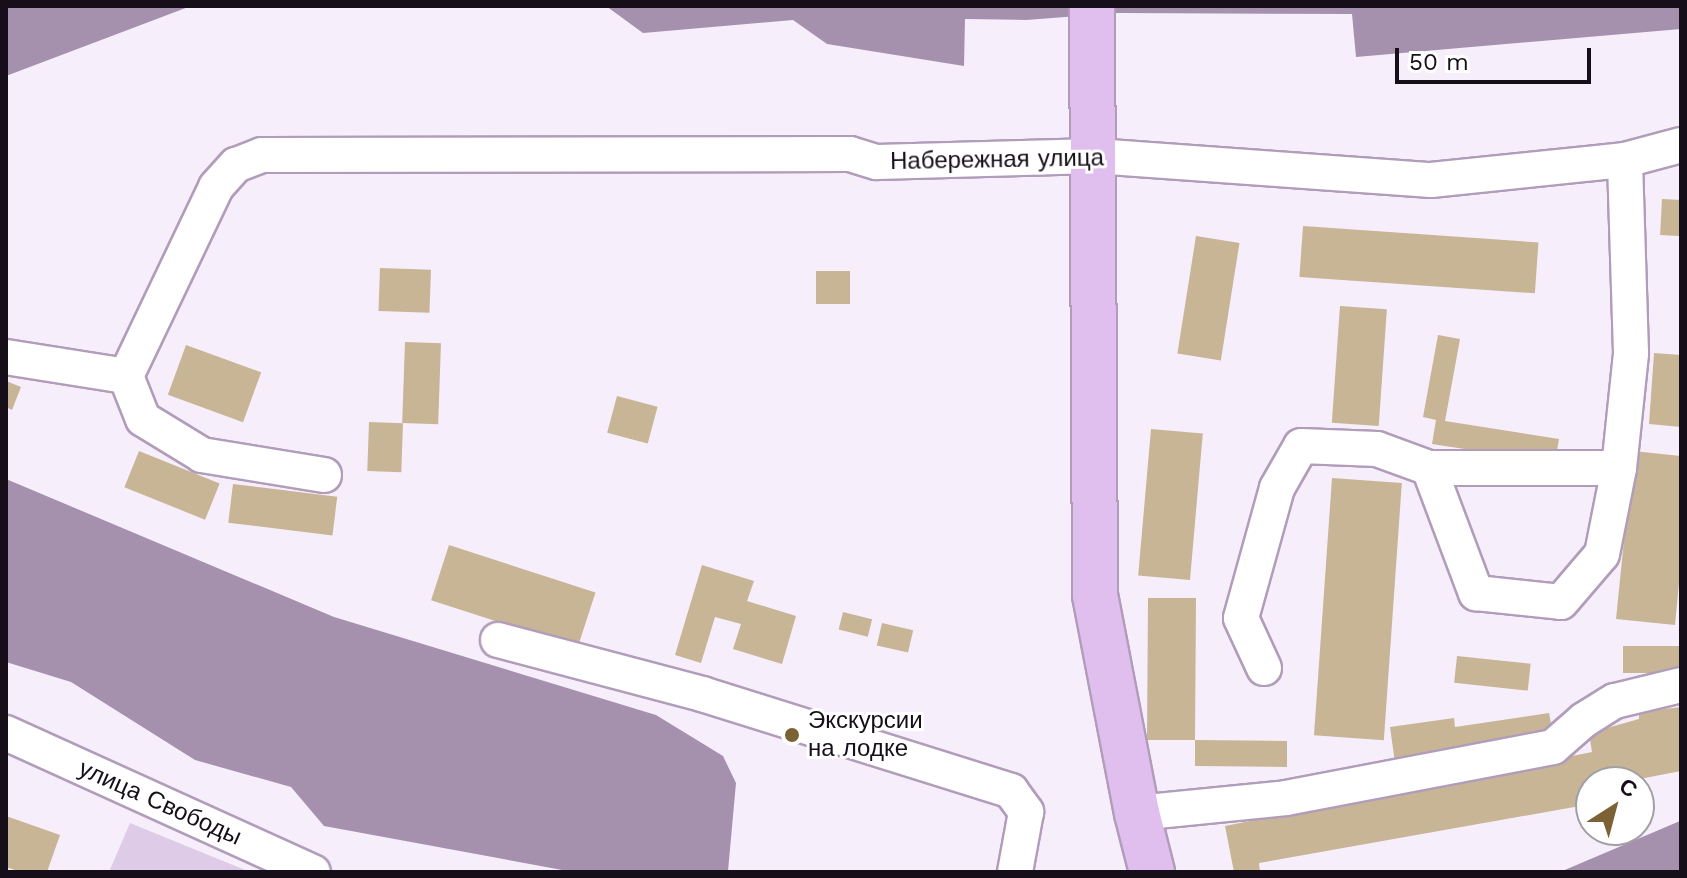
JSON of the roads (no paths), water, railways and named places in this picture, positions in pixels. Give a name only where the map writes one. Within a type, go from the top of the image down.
[{"type":"main road","points":[[1092,6],[1095,595],[1137,813],[1152,872]]},
{"type":"street","name":"Набережная улица","points":[[126,376],[216,187],[236,165],[262,155],[850,154],[877,162],[1095,156],[1431,180],[1625,160],[1681,145]]},
{"type":"street","points":[[1429,468],[1476,593],[1561,602],[1602,554],[1619,468],[1631,353],[1625,160]]},
{"type":"street","points":[[6,357],[126,376],[143,419],[202,455],[324,475]]},
{"type":"street","points":[[1264,668],[1241,618],[1277,488],[1301,446],[1377,449],[1429,468],[1619,468]]},
{"type":"street","points":[[498,640],[702,694],[1011,791],[1026,812],[1015,872]]},
{"type":"street","points":[[1137,813],[1286,798],[1553,747],[1584,720],[1615,701],[1681,685]]},
{"type":"street","name":"улица Свободы","points":[[6,733],[313,872]]},
{"type":"place","name":"Экскурсии на лодке","points":[[792,735]]}]
